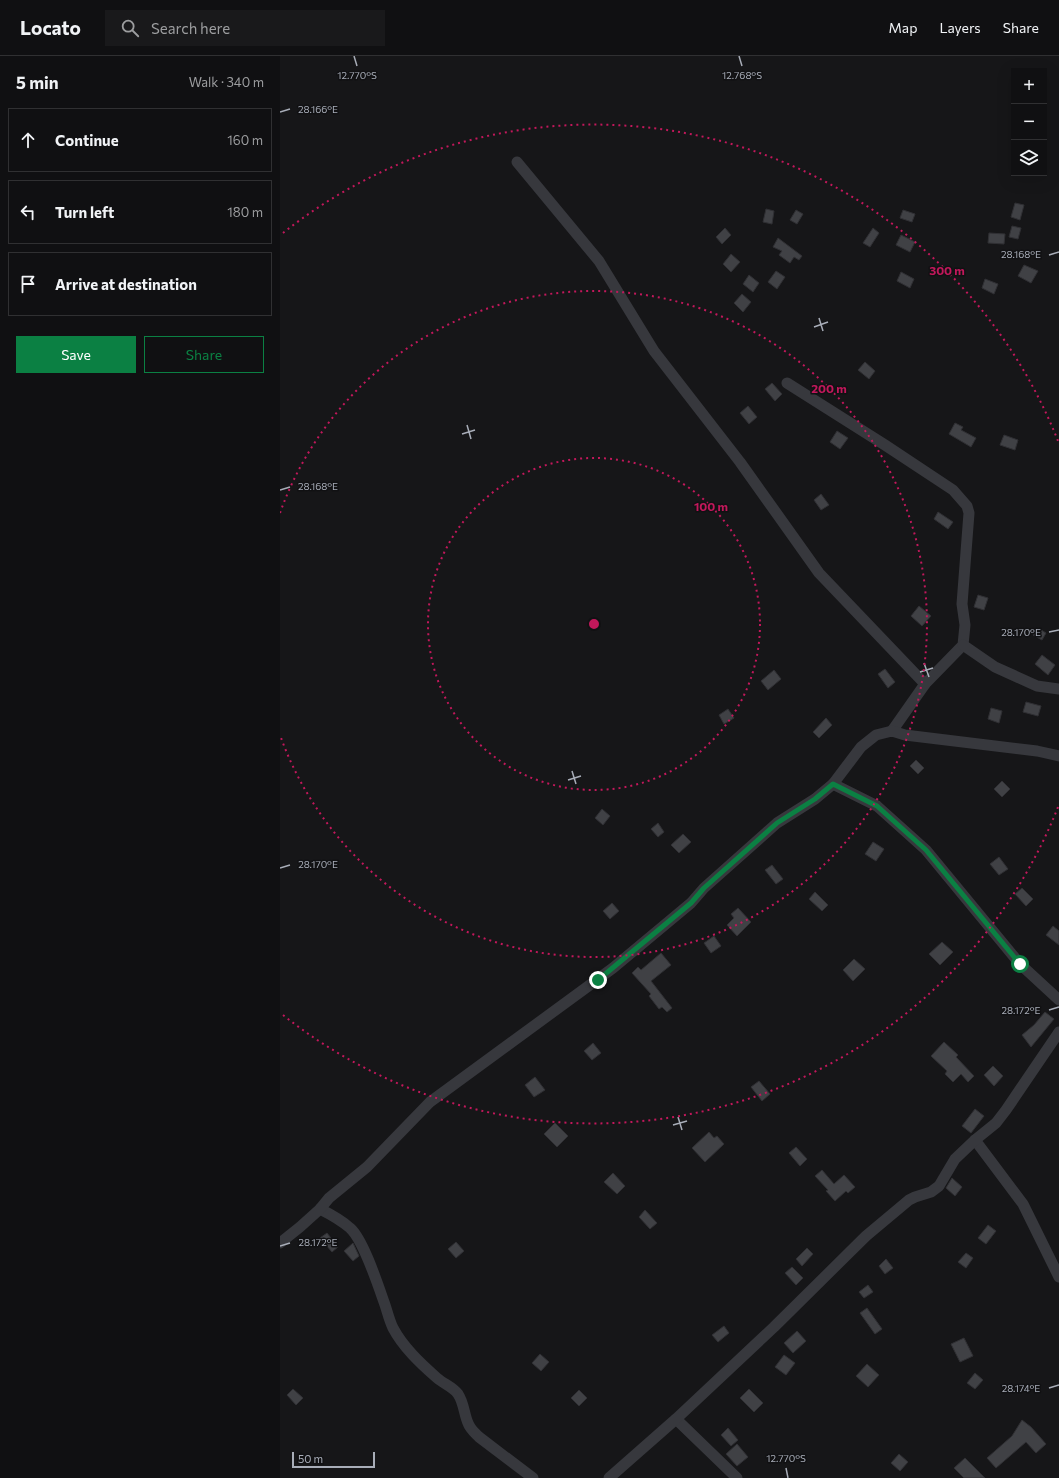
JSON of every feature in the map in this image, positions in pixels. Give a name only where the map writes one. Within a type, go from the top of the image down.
[{"type":"street","points":[[517,162],[599,261],[654,351],[740,462],[819,573],[925,684]]},
{"type":"street","points":[[787,382],[885,444],[953,490],[967,506],[969,512],[962,604],[964,625],[963,645],[925,684],[892,731]]},
{"type":"street","points":[[963,645],[995,667],[1037,686],[1059,689]]},
{"type":"street","points":[[280,1242],[300,1227],[329,1198],[367,1167],[430,1102],[613,968],[691,903],[704,888],[777,823],[815,799],[833,784],[861,747],[876,735],[892,731],[904,735],[1037,751],[1059,756]]},
{"type":"street","points":[[833,784],[877,806],[926,850],[1020,964],[1059,1000]]},
{"type":"street","points":[[609,1478],[676,1419],[774,1327],[866,1236],[909,1200],[931,1192],[939,1186],[955,1160],[975,1140],[996,1123],[1059,1032]]},
{"type":"street","points":[[975,1140],[1023,1204],[1059,1278]]},
{"type":"street","points":[[320,1208],[352,1229],[359,1240],[385,1304],[392,1326],[401,1342],[436,1377],[453,1388],[464,1407],[467,1422],[472,1430],[479,1437],[534,1478]]},
{"type":"street","points":[[676,1419],[737,1478]]},
{"type":"building","points":[[1015,203],[1024,205],[1020,220],[1011,217]]},
{"type":"building","points":[[766,209],[774,211],[772,224],[763,222]]},
{"type":"building","points":[[796,210],[803,214],[797,224],[790,220]]},
{"type":"building","points":[[903,210],[915,214],[912,222],[900,218]]},
{"type":"building","points":[[1012,226],[1021,228],[1018,239],[1009,237]]},
{"type":"building","points":[[725,228],[731,235],[722,244],[716,237]]},
{"type":"building","points":[[873,228],[879,233],[870,247],[863,243]]},
{"type":"building","points":[[989,233],[1005,234],[1004,244],[988,243]]},
{"type":"building","points":[[901,235],[915,242],[910,252],[896,245]]},
{"type":"building","points":[[778,238],[802,256],[799,260],[794,257],[790,263],[779,255],[782,251],[773,247]]},
{"type":"building","points":[[731,254],[740,262],[731,272],[723,264]]},
{"type":"building","points":[[1024,265],[1038,271],[1031,283],[1018,276]]},
{"type":"building","points":[[776,271],[785,277],[777,289],[768,282]]},
{"type":"building","points":[[901,272],[914,279],[910,288],[897,281]]},
{"type":"building","points":[[749,275],[759,283],[753,292],[743,284]]},
{"type":"building","points":[[985,279],[998,284],[994,294],[982,288]]},
{"type":"building","points":[[742,294],[751,302],[743,312],[734,303]]},
{"type":"building","points":[[865,362],[875,371],[869,379],[858,370]]},
{"type":"building","points":[[772,383],[782,394],[775,401],[765,389]]},
{"type":"building","points":[[748,406],[757,417],[749,424],[740,413]]},
{"type":"building","points":[[955,423],[963,427],[961,430],[976,438],[971,447],[949,434]]},
{"type":"building","points":[[837,431],[848,438],[840,449],[830,442]]},
{"type":"building","points":[[1004,435],[1018,440],[1015,450],[1000,445]]},
{"type":"building","points":[[821,494],[829,505],[821,510],[814,500]]},
{"type":"building","points":[[938,512],[953,522],[948,529],[934,519]]},
{"type":"building","points":[[978,595],[988,598],[984,610],[974,607]]},
{"type":"building","points":[[919,606],[931,616],[922,626],[911,616]]},
{"type":"building","points":[[1038,628],[1046,633],[1042,640],[1033,635]]},
{"type":"building","points":[[1042,655],[1055,665],[1048,675],[1035,664]]},
{"type":"building","points":[[885,669],[895,682],[888,688],[878,674]]},
{"type":"building","points":[[774,670],[781,679],[768,690],[761,681]]},
{"type":"building","points":[[1026,702],[1041,706],[1038,716],[1023,712]]},
{"type":"building","points":[[991,708],[1002,711],[999,723],[988,719]]},
{"type":"building","points":[[728,709],[734,718],[724,724],[719,715]]},
{"type":"building","points":[[826,718],[832,725],[819,738],[813,732]]},
{"type":"building","points":[[916,760],[924,768],[918,774],[910,766]]},
{"type":"building","points":[[1002,781],[1010,789],[1002,797],[994,789]]},
{"type":"building","points":[[602,809],[610,816],[603,825],[595,818]]},
{"type":"building","points":[[658,823],[664,832],[658,837],[651,829]]},
{"type":"building","points":[[683,834],[691,842],[679,853],[671,845]]},
{"type":"building","points":[[873,842],[884,849],[876,861],[865,854]]},
{"type":"building","points":[[999,857],[1008,869],[999,875],[990,864]]},
{"type":"building","points":[[772,865],[783,879],[776,884],[765,870]]},
{"type":"building","points":[[1022,888],[1033,899],[1026,906],[1015,894]]},
{"type":"building","points":[[815,892],[828,905],[822,911],[809,899]]},
{"type":"building","points":[[612,903],[619,911],[610,919],[603,911]]},
{"type":"building","points":[[738,908],[751,922],[737,936],[727,925],[734,918],[731,914]]},
{"type":"building","points":[[1053,926],[1059,931],[1059,945],[1046,935]]},
{"type":"building","points":[[714,936],[721,946],[711,953],[704,943]]},
{"type":"building","points":[[942,942],[953,952],[940,965],[929,954]]},
{"type":"building","points":[[661,953],[671,965],[651,981],[672,1008],[667,1012],[662,1007],[659,1009],[649,996],[651,994],[632,973],[638,967],[641,970]]},
{"type":"building","points":[[854,959],[865,969],[853,981],[843,970]]},
{"type":"building","points":[[1045,1012],[1054,1019],[1031,1047],[1022,1035],[1034,1025]]},
{"type":"building","points":[[944,1042],[958,1055],[956,1057],[974,1076],[968,1082],[961,1074],[953,1082],[945,1074],[947,1071],[931,1056]]},
{"type":"building","points":[[593,1043],[601,1053],[592,1060],[584,1051]]},
{"type":"building","points":[[993,1066],[1003,1076],[994,1086],[984,1075]]},
{"type":"building","points":[[535,1077],[545,1090],[534,1097],[525,1085]]},
{"type":"building","points":[[759,1081],[770,1094],[762,1101],[751,1087]]},
{"type":"building","points":[[975,1109],[984,1116],[971,1133],[962,1126]]},
{"type":"building","points":[[555,1123],[568,1136],[557,1147],[544,1134]]},
{"type":"building","points":[[709,1132],[714,1138],[717,1136],[724,1144],[705,1162],[692,1148]]},
{"type":"building","points":[[796,1147],[807,1159],[800,1166],[789,1153]]},
{"type":"building","points":[[822,1170],[834,1184],[844,1175],[855,1187],[848,1193],[846,1191],[835,1201],[826,1191],[828,1190],[815,1176]]},
{"type":"building","points":[[613,1173],[625,1186],[617,1194],[604,1182]]},
{"type":"building","points":[[952,1178],[962,1187],[955,1196],[946,1188]]},
{"type":"building","points":[[645,1210],[657,1223],[650,1229],[639,1217]]},
{"type":"building","points":[[988,1225],[996,1231],[986,1244],[978,1238]]},
{"type":"building","points":[[327,1233],[338,1247],[332,1252],[320,1238]]},
{"type":"building","points":[[456,1242],[464,1251],[456,1258],[448,1249]]},
{"type":"building","points":[[353,1243],[359,1256],[353,1261],[344,1251]]},
{"type":"building","points":[[807,1248],[813,1254],[802,1266],[796,1259]]},
{"type":"building","points":[[966,1253],[973,1258],[966,1268],[958,1262]]},
{"type":"building","points":[[886,1259],[893,1268],[885,1274],[879,1266]]},
{"type":"building","points":[[792,1267],[803,1278],[796,1285],[785,1273]]},
{"type":"building","points":[[868,1285],[873,1292],[864,1298],[859,1292]]},
{"type":"building","points":[[867,1308],[882,1329],[875,1334],[860,1313]]},
{"type":"building","points":[[724,1326],[729,1333],[718,1342],[712,1335]]},
{"type":"building","points":[[797,1331],[806,1341],[793,1353],[784,1343]]},
{"type":"building","points":[[964,1338],[973,1356],[960,1362],[951,1344]]},
{"type":"building","points":[[540,1354],[549,1362],[541,1371],[532,1363]]},
{"type":"building","points":[[784,1355],[795,1363],[786,1375],[775,1367]]},
{"type":"building","points":[[867,1364],[879,1375],[868,1387],[856,1376]]},
{"type":"building","points":[[975,1373],[983,1380],[975,1389],[967,1383]]},
{"type":"building","points":[[293,1389],[303,1398],[296,1405],[287,1395]]},
{"type":"building","points":[[749,1389],[763,1403],[754,1412],[740,1398]]},
{"type":"building","points":[[579,1390],[587,1398],[579,1406],[571,1398]]},
{"type":"building","points":[[1022,1420],[1031,1427],[1046,1444],[1036,1453],[1026,1442],[996,1468],[987,1458],[1012,1436]]},
{"type":"building","points":[[728,1428],[738,1440],[731,1446],[721,1435]]},
{"type":"building","points":[[737,1444],[748,1457],[737,1466],[726,1454]]},
{"type":"building","points":[[899,1454],[908,1462],[900,1471],[891,1463]]},
{"type":"building","points":[[965,1458],[985,1478],[964,1478],[954,1468]]},
{"type":"route","points":[[598,980],[691,903],[704,888],[777,823],[815,799],[833,784],[877,806],[926,850],[1020,964]]}]
